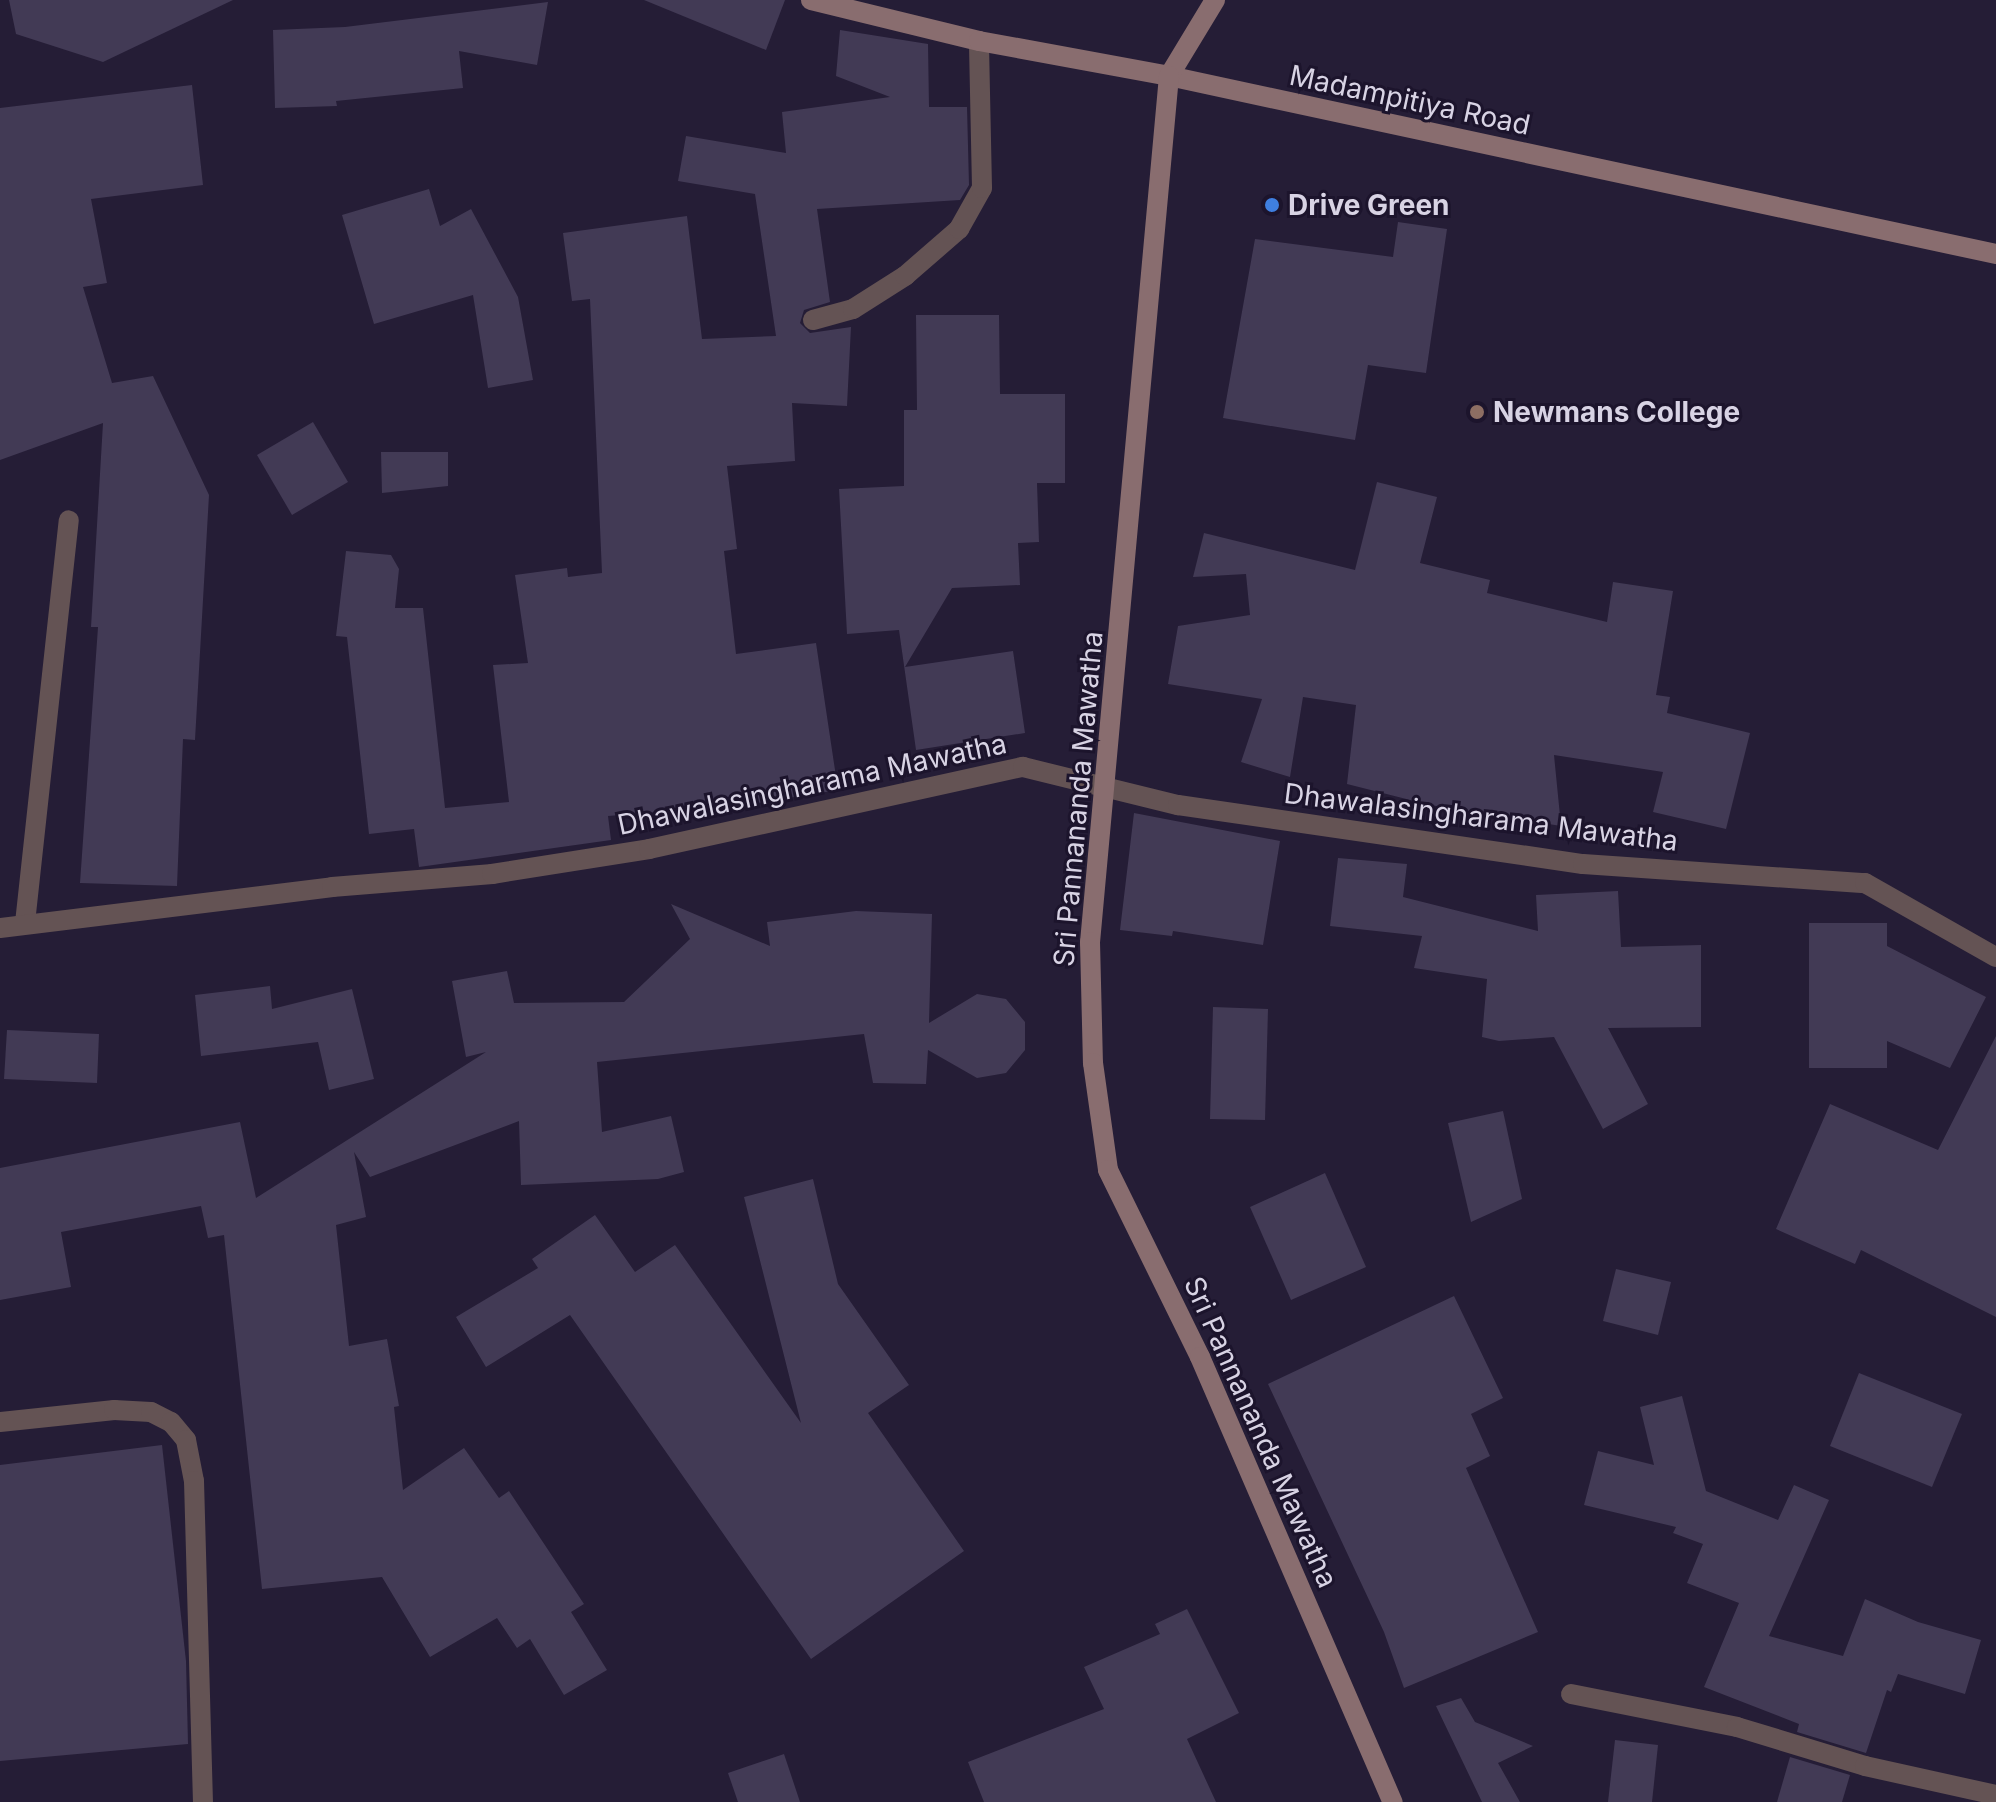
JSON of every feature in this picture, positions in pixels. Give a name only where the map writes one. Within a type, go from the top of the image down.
[{"type":"main road","name":"Madampitiya Road","points":[[811,0],[979,41],[1169,76],[1996,254]]},
{"type":"main road","points":[[1169,76],[1215,0]]},
{"type":"main road","name":"Sri Pannananda Mawatha","points":[[1169,76],[1107,786],[1090,942],[1093,1063],[1108,1170],[1200,1357],[1393,1802]]},
{"type":"street","points":[[813,320],[853,309],[892,284],[959,229],[982,188],[979,41]]},
{"type":"street","points":[[25,923],[69,520]]},
{"type":"street","name":"Dhawalasingharama Mawatha","points":[[0,928],[332,887],[492,874],[649,849],[1023,767],[1178,805],[1583,864],[1865,883],[1996,957]]},
{"type":"street","points":[[0,1422],[114,1410],[151,1412],[171,1422],[186,1440],[194,1481],[203,1802]]},
{"type":"street","points":[[1571,1694],[1737,1727],[1865,1766],[1996,1795]]},
{"type":"building","points":[[9,0],[233,0],[103,62],[16,34]]},
{"type":"building","points":[[644,0],[785,0],[766,50]]},
{"type":"building","points":[[548,2],[537,65],[459,51],[463,88],[336,101],[337,106],[275,108],[273,30],[345,27]]},
{"type":"building","points":[[840,30],[928,44],[929,107],[967,107],[969,185],[960,200],[817,209],[830,302],[804,310],[800,323],[810,333],[851,327],[847,406],[792,403],[795,461],[727,466],[737,549],[724,551],[736,654],[816,643],[838,790],[745,805],[608,816],[611,840],[419,867],[414,829],[369,834],[347,637],[336,636],[346,551],[391,555],[399,569],[395,608],[423,608],[445,808],[509,802],[493,665],[528,663],[515,575],[567,568],[568,577],[602,573],[590,299],[572,301],[563,233],[687,216],[702,339],[776,336],[755,194],[678,181],[686,136],[786,153],[782,112],[890,97],[836,76]]},
{"type":"building","points":[[192,85],[203,185],[91,199],[107,283],[83,287],[112,383],[153,376],[209,495],[195,740],[183,739],[177,886],[80,883],[98,627],[91,627],[103,423],[0,460],[0,108]]},
{"type":"building","points":[[429,189],[440,226],[471,209],[518,297],[533,380],[488,388],[473,295],[374,324],[342,215]]},
{"type":"building","points":[[1398,222],[1447,229],[1426,373],[1368,365],[1355,440],[1223,418],[1255,239],[1393,257]]},
{"type":"building","points":[[916,315],[999,315],[1000,394],[1065,394],[1065,483],[1037,483],[1039,542],[1018,543],[1020,585],[952,588],[905,667],[1013,651],[1025,733],[916,750],[899,630],[847,634],[839,489],[904,486],[904,410],[917,410]]},
{"type":"building","points":[[313,422],[348,482],[292,515],[257,455]]},
{"type":"building","points":[[381,452],[448,452],[448,486],[382,493]]},
{"type":"building","points":[[1377,482],[1437,497],[1420,563],[1490,580],[1487,593],[1607,622],[1613,582],[1673,591],[1656,695],[1670,697],[1667,713],[1750,733],[1726,829],[1653,812],[1663,772],[1554,755],[1561,826],[1430,805],[1347,784],[1356,705],[1303,697],[1290,777],[1241,762],[1262,699],[1168,684],[1178,626],[1250,615],[1246,574],[1193,577],[1204,533],[1355,570]]},
{"type":"building","points":[[1134,813],[1280,841],[1263,945],[1173,931],[1172,936],[1120,930]]},
{"type":"building","points":[[1338,858],[1407,864],[1403,897],[1538,931],[1536,895],[1618,891],[1621,947],[1701,945],[1701,1027],[1608,1028],[1648,1104],[1603,1129],[1554,1037],[1499,1041],[1482,1037],[1487,979],[1414,968],[1422,936],[1330,926]]},
{"type":"building","points":[[671,904],[770,946],[767,922],[856,911],[932,914],[929,1023],[977,994],[1006,999],[1025,1022],[1025,1050],[1006,1073],[977,1078],[928,1050],[926,1084],[873,1083],[864,1034],[597,1062],[602,1132],[671,1116],[684,1172],[658,1179],[521,1185],[519,1121],[370,1177],[354,1152],[366,1217],[336,1225],[349,1346],[387,1339],[399,1406],[394,1407],[403,1490],[464,1448],[499,1498],[509,1491],[584,1604],[571,1612],[607,1670],[564,1695],[530,1639],[517,1648],[497,1618],[430,1657],[382,1577],[262,1589],[224,1235],[208,1238],[201,1206],[61,1232],[71,1287],[0,1300],[0,1168],[240,1122],[256,1198],[486,1052],[466,1057],[452,981],[507,971],[514,1003],[624,1002],[690,939]]},
{"type":"building","points":[[1809,923],[1887,923],[1887,946],[1986,997],[1950,1068],[1887,1041],[1887,1068],[1809,1068]]},
{"type":"building","points":[[270,986],[272,1009],[352,989],[374,1079],[329,1090],[318,1042],[201,1056],[195,995]]},
{"type":"building","points":[[1213,1007],[1268,1009],[1265,1120],[1210,1119]]},
{"type":"building","points":[[7,1030],[99,1034],[97,1083],[4,1079]]},
{"type":"building","points":[[1996,1036],[1996,1317],[1861,1250],[1855,1264],[1776,1229],[1830,1104],[1938,1150]]},
{"type":"building","points":[[1503,1111],[1522,1199],[1471,1222],[1448,1123]]},
{"type":"building","points":[[1325,1173],[1366,1267],[1291,1300],[1250,1207]]},
{"type":"building","points":[[813,1179],[838,1284],[909,1385],[868,1413],[964,1551],[811,1659],[570,1315],[486,1367],[456,1317],[538,1268],[532,1259],[595,1215],[635,1272],[675,1245],[801,1423],[744,1197]]},
{"type":"building","points":[[1616,1269],[1671,1282],[1658,1335],[1603,1321]]},
{"type":"building","points":[[1454,1296],[1503,1398],[1471,1414],[1490,1456],[1466,1468],[1538,1632],[1404,1688],[1384,1632],[1268,1384]]},
{"type":"building","points":[[1859,1373],[1962,1414],[1932,1487],[1830,1446]]},
{"type":"building","points":[[1682,1396],[1706,1491],[1778,1520],[1794,1485],[1829,1500],[1769,1636],[1843,1656],[1865,1599],[1918,1622],[1981,1640],[1965,1694],[1898,1674],[1891,1692],[1887,1690],[1866,1753],[1797,1732],[1799,1724],[1704,1687],[1739,1603],[1687,1583],[1703,1544],[1673,1533],[1676,1527],[1584,1505],[1598,1451],[1654,1465],[1640,1407]]},
{"type":"building","points":[[162,1445],[186,1661],[188,1744],[0,1761],[0,1465]]},
{"type":"building","points":[[1187,1609],[1239,1713],[1187,1739],[1216,1802],[984,1802],[968,1762],[1104,1709],[1084,1667],[1160,1634],[1155,1624]]},
{"type":"building","points":[[1461,1698],[1475,1722],[1533,1746],[1498,1763],[1520,1802],[1482,1802],[1436,1706]]},
{"type":"building","points":[[1615,1740],[1658,1745],[1652,1802],[1608,1802]]},
{"type":"building","points":[[784,1754],[800,1802],[738,1802],[728,1773]]},
{"type":"building","points":[[1790,1757],[1850,1775],[1842,1802],[1777,1802]]},
{"type":"place","name":"Drive Green","points":[[1272,205]]},
{"type":"place","name":"Newmans College","points":[[1477,412]]}]
